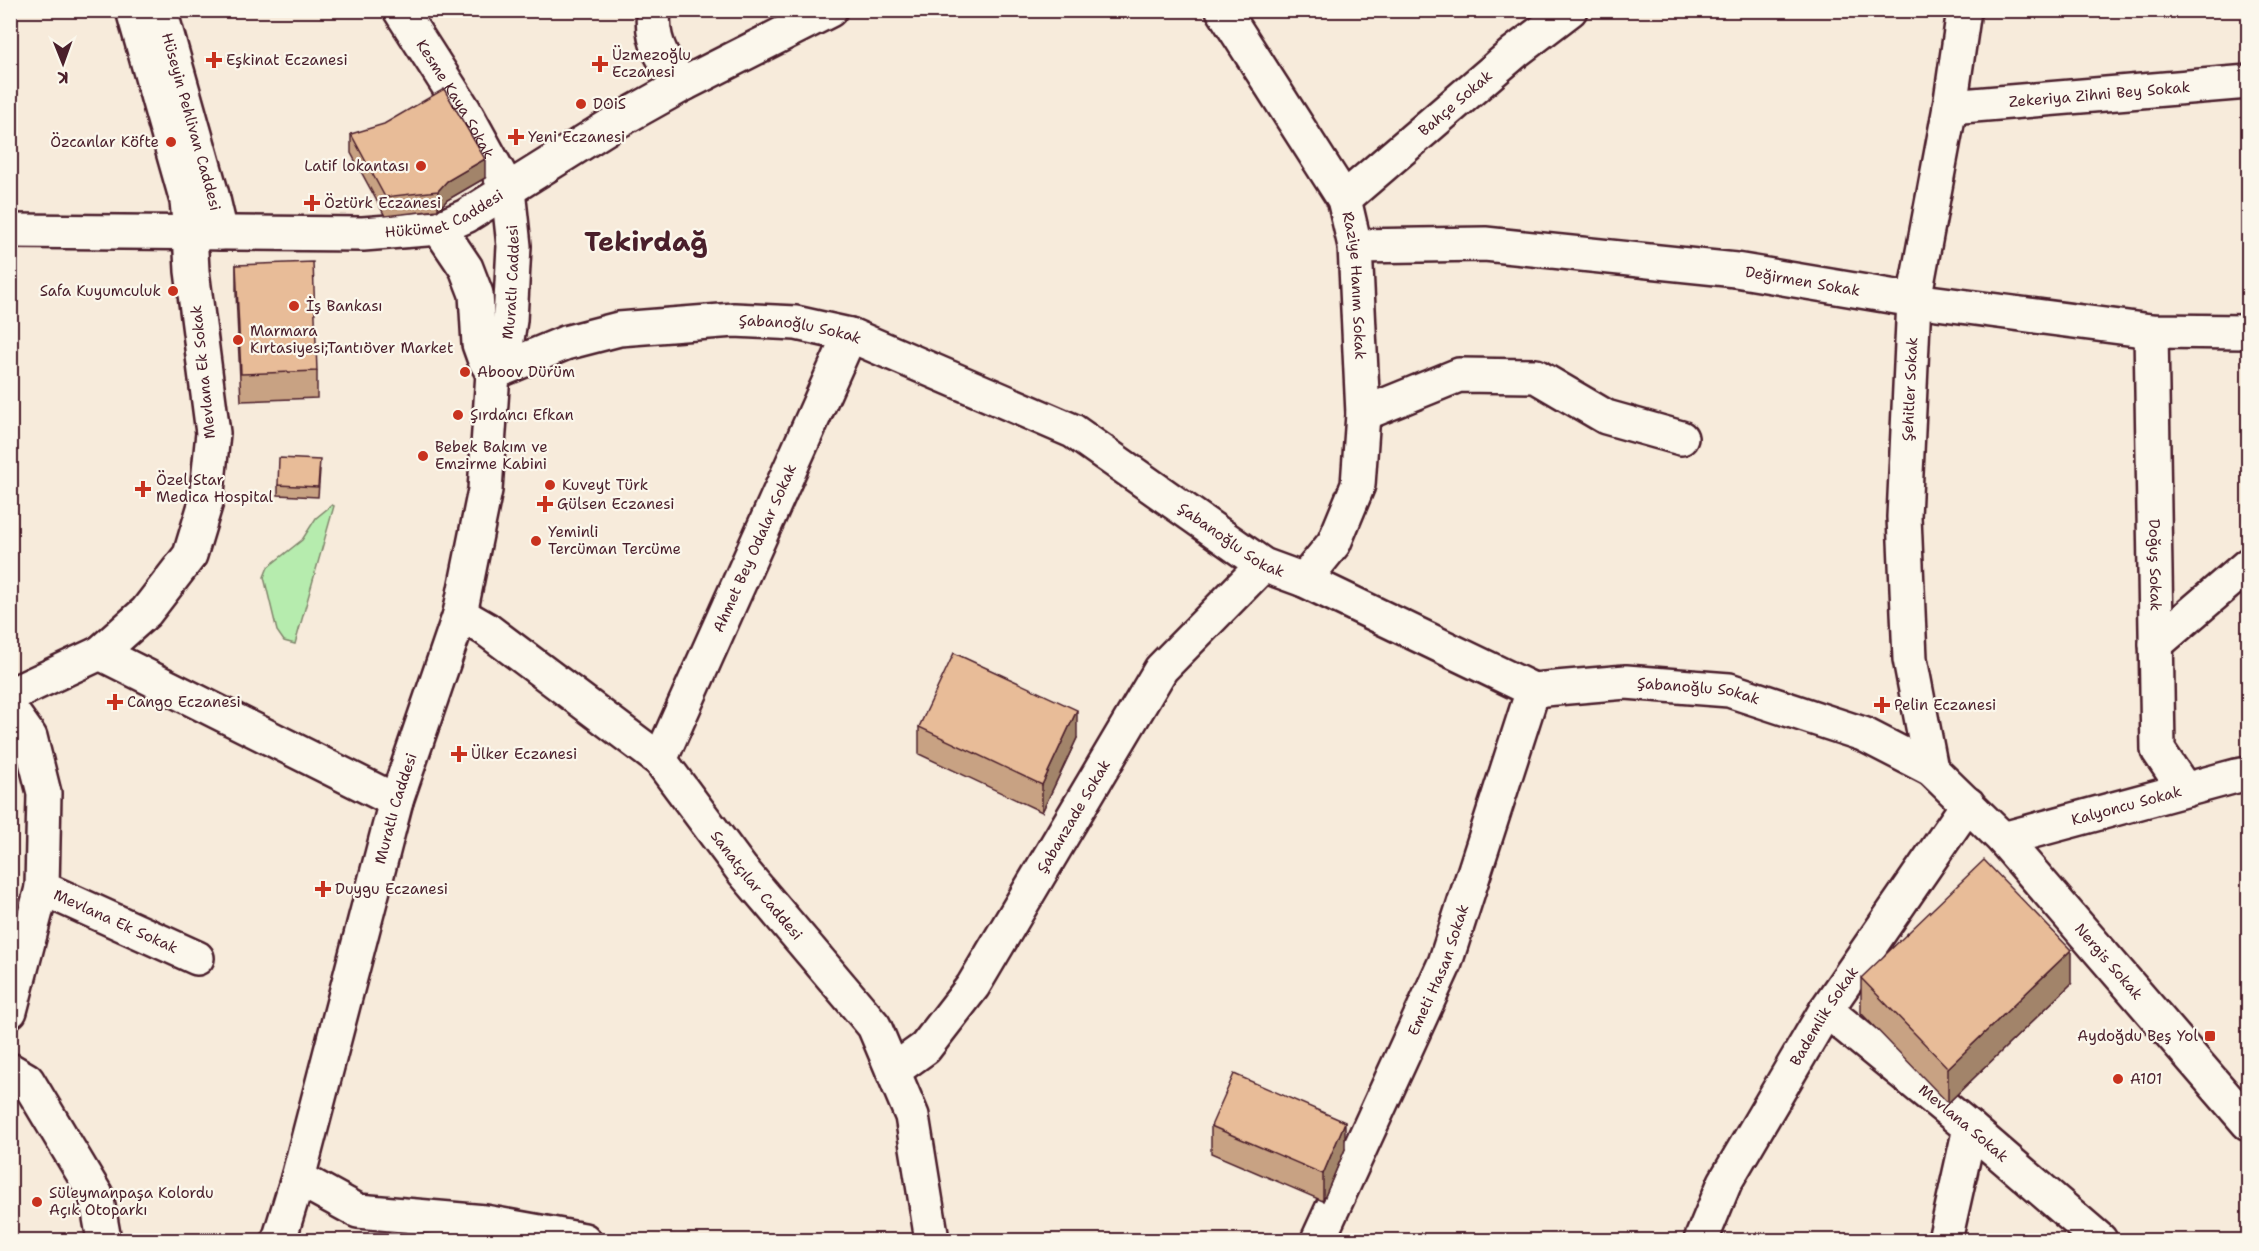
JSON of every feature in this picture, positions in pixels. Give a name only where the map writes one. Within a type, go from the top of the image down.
[{"type":"street","name":"Hüseyin Pehlivan Caddesi","points":[[133,10],[187,201],[206,233]]},
{"type":"street","name":"Hüseyin Pehlivan Caddesi","points":[[160,10],[212,195],[206,233]]},
{"type":"street","name":"Kesme Kaya Sokak","points":[[400,10],[464,110],[508,190]]},
{"type":"street","points":[[654,10],[652,20],[658,51],[670,71],[684,84]]},
{"type":"street","name":"Hükümet Caddesi","points":[[10,231],[363,234],[439,228],[466,216],[616,122],[684,84],[830,10]]},
{"type":"street","name":"Raziye Hanım Sokak","points":[[1223,10],[1344,199],[1355,246],[1363,414],[1358,485],[1334,543],[1304,580]]},
{"type":"street","name":"Bahçe Sokak","points":[[1344,199],[1515,52],[1570,10]]},
{"type":"street","name":"Şehitler Sokak","points":[[1931,769],[1910,659],[1904,517],[1914,300],[1950,107],[1964,10]]},
{"type":"street","name":"Zekeriya Zihni Bey Sokak","points":[[1950,107],[2248,82]]},
{"type":"street","name":"Muratlı Caddesi","points":[[279,1240],[298,1178],[396,801],[460,614],[485,490],[493,373],[506,346],[514,283],[514,246],[508,190]]},
{"type":"street","name":"Muratlı Caddesi","points":[[439,228],[466,268],[476,294],[479,344],[493,373]]},
{"type":"street","name":"Mevlana Ek Sokak","points":[[10,695],[100,653],[146,612],[190,555],[206,502],[213,433],[192,271],[206,233]]},
{"type":"street","name":"Değirmen Sokak","points":[[1355,246],[1485,244],[1736,270],[1914,300],[2151,331],[2248,332]]},
{"type":"street","name":"Şabanoğlu Sokak","points":[[493,373],[565,343],[619,329],[734,320],[796,323],[850,335],[1073,431],[1263,566],[1304,580],[1533,690],[1626,682],[1730,690],[1863,734],[1931,769],[1968,804]]},
{"type":"street","name":"Doğuş Sokak","points":[[2151,331],[2158,750],[2185,790]]},
{"type":"street","name":"Ahmet Bey Odalar Sokak","points":[[660,760],[850,335]]},
{"type":"street","points":[[1363,414],[1459,375],[1536,376],[1606,417],[1681,438]]},
{"type":"street","points":[[2156,644],[2248,565]]},
{"type":"street","name":"Şabanzade Sokak","points":[[893,1071],[925,1048],[973,986],[1161,669],[1263,566]]},
{"type":"street","name":"Sanatçılar Caddesi","points":[[460,614],[486,629],[660,760],[742,870],[874,1026],[912,1116],[932,1240]]},
{"type":"street","points":[[100,653],[396,801]]},
{"type":"street","name":"Emeti Hasan Sokak","points":[[1318,1240],[1445,963],[1533,690]]},
{"type":"street","name":"Mevlana Ek Sokak","points":[[10,709],[30,738],[44,793],[42,888],[197,958]]},
{"type":"street","name":"Kalyoncu Sokak","points":[[2003,839],[2185,790],[2244,770]]},
{"type":"street","name":"Nergis Sokak","points":[[1968,804],[2003,839],[2248,1123]]},
{"type":"street","name":"Bademlik Sokak","points":[[1701,1240],[1725,1182],[1826,1010],[1968,804]]},
{"type":"street","points":[[10,1011],[42,888]]},
{"type":"street","name":"Mevlana Sokak","points":[[1826,1010],[1970,1128],[2100,1240]]},
{"type":"street","points":[[10,1070],[27,1080],[96,1195],[104,1240]]},
{"type":"street","points":[[1945,1240],[1970,1128]]},
{"type":"street","points":[[298,1178],[361,1226],[480,1231],[584,1240]]},
{"type":"green space","points":[[332,505],[334,506],[295,644],[284,641],[277,631],[264,577],[268,567],[302,540],[316,518]]},
{"type":"building","points":[[444,89],[485,159],[447,181],[438,191],[385,197],[351,134],[384,124]]},
{"type":"building","points":[[313,262],[317,371],[241,374],[236,265]]},
{"type":"building","points":[[279,458],[320,460],[318,487],[278,485]]},
{"type":"building","points":[[954,653],[1077,710],[1042,785],[919,727]]},
{"type":"building","points":[[1984,860],[2071,950],[1948,1068],[1861,978]]},
{"type":"building","points":[[1234,1074],[1345,1122],[1323,1174],[1211,1126]]},
{"type":"place","name":"Eşkinat Eczanesi","points":[[214,60]]},
{"type":"place","name":"Üzmezoğlu Eczanesi","points":[[600,64]]},
{"type":"place","name":"DOiS","points":[[581,104]]},
{"type":"place","name":"Yeni Eczanesi","points":[[516,137]]},
{"type":"place","name":"Özcanlar Köfte","points":[[171,142]]},
{"type":"place","name":"Latif lokantası","points":[[421,166]]},
{"type":"place","name":"Öztürk Eczanesi","points":[[312,203]]},
{"type":"place","name":"Safa Kuyumculuk","points":[[173,291]]},
{"type":"place","name":"İş Bankası","points":[[294,306]]},
{"type":"place","name":"Marmara Kırtasiyesi;Tantıöver Market","points":[[238,340]]},
{"type":"place","name":"Aboov Dürüm","points":[[465,372]]},
{"type":"place","name":"Şırdancı Efkan","points":[[458,415]]},
{"type":"place","name":"Bebek Bakım ve Emzirme Kabini","points":[[423,456]]},
{"type":"place","name":"Kuveyt Türk","points":[[550,485]]},
{"type":"place","name":"Özel Star Medica Hospital","points":[[143,489]]},
{"type":"place","name":"Gülsen Eczanesi","points":[[545,504]]},
{"type":"place","name":"Yeminli Tercüman Tercüme","points":[[536,541]]},
{"type":"place","name":"Cango Eczanesi","points":[[115,702]]},
{"type":"place","name":"Pelin Eczanesi","points":[[1882,705]]},
{"type":"place","name":"Ülker Eczanesi","points":[[459,754]]},
{"type":"place","name":"Duygu Eczanesi","points":[[323,889]]},
{"type":"place","name":"Aydoğdu Beş Yol","points":[[2210,1036]]},
{"type":"place","name":"A101","points":[[2118,1079]]},
{"type":"place","name":"Süleymanpaşa Kolordu Açık Otoparkı","points":[[37,1202]]},
{"type":"district","name":"Tekirdağ","points":[[646,241]]}]
